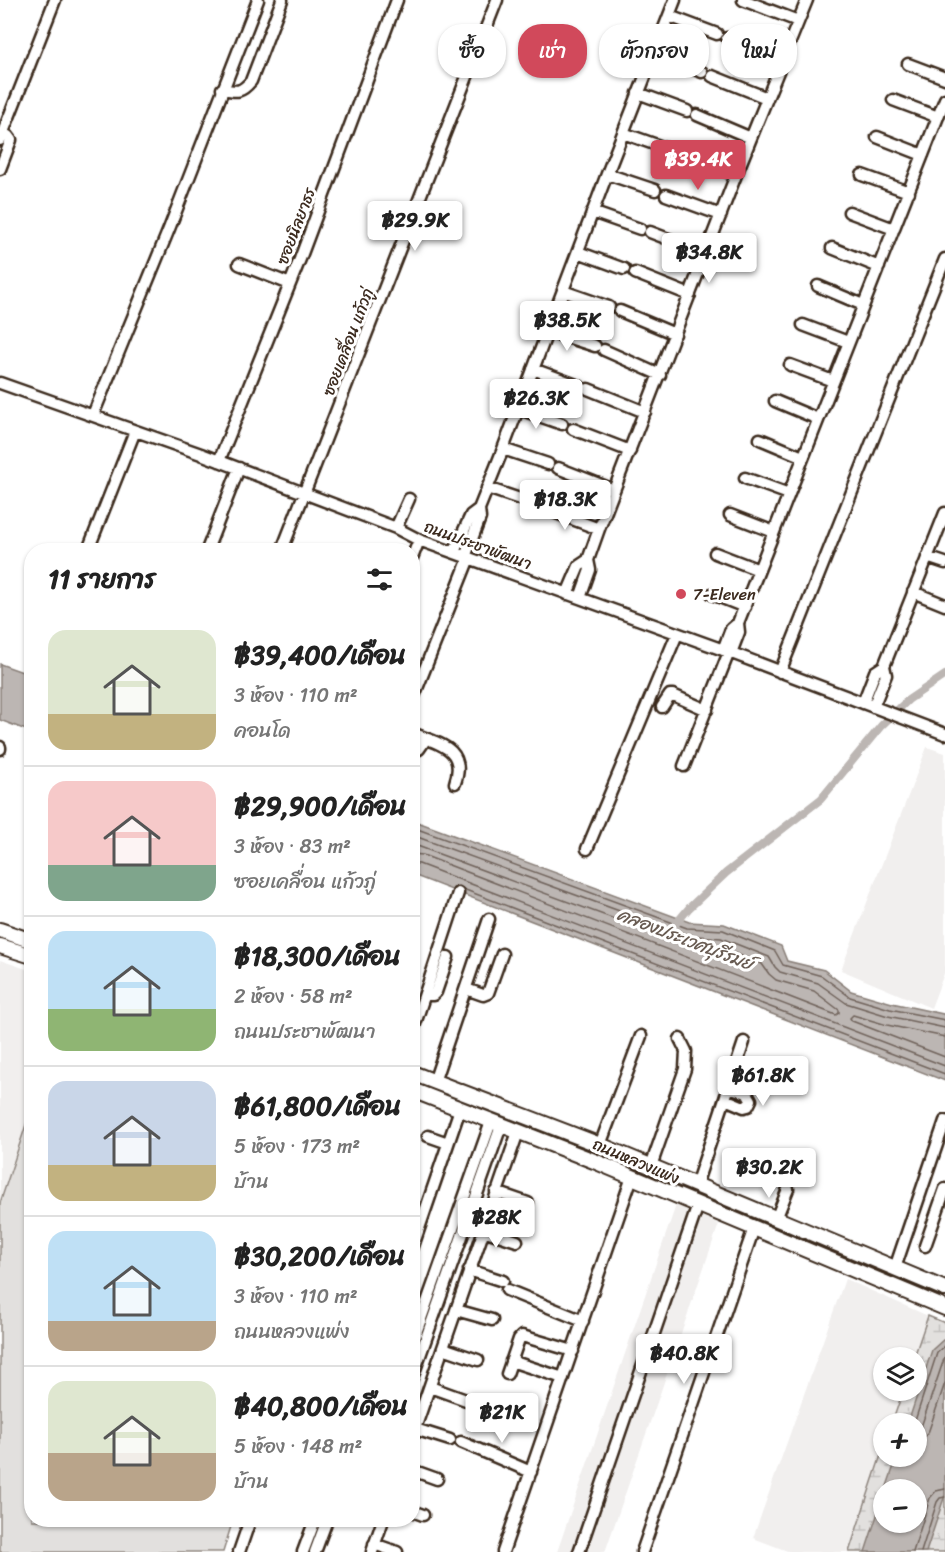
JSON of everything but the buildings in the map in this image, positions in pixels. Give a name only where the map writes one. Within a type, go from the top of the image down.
[{"type":"main road","points":[[0,930],[24,938]]},
{"type":"main road","points":[[0,946],[24,954]]},
{"type":"main road","name":"ถนนหลวงแพ่ง","points":[[420,1076],[600,1145],[945,1289]]},
{"type":"main road","name":"ถนนหลวงแพ่ง","points":[[420,1093],[594,1161],[945,1308]]},
{"type":"main road","points":[[594,1161],[600,1145]]},
{"type":"street","points":[[0,169],[11,142],[10,138],[1,136],[55,0]]},
{"type":"street","points":[[93,415],[169,229],[258,0]]},
{"type":"street","points":[[222,88],[236,92],[242,91],[251,81],[282,0]]},
{"type":"street","name":"ซอยนิลยาธร","points":[[219,461],[290,284],[397,0]]},
{"type":"street","name":"ซอยเคลื่อน แก้วภู่","points":[[285,543],[497,0]]},
{"type":"street","points":[[666,24],[675,0]]},
{"type":"street","points":[[744,0],[798,21]]},
{"type":"street","points":[[797,24],[807,0]]},
{"type":"street","points":[[669,16],[721,36]]},
{"type":"street","points":[[908,64],[945,78]]},
{"type":"street","points":[[709,75],[766,98]]},
{"type":"street","points":[[454,552],[471,515],[478,509],[488,488],[645,78]]},
{"type":"street","points":[[580,598],[590,570],[588,560],[599,529],[775,78]]},
{"type":"street","points":[[639,93],[751,138]]},
{"type":"street","points":[[684,766],[728,652],[731,629],[738,623],[745,607],[945,99]]},
{"type":"street","points":[[893,100],[938,117]]},
{"type":"street","points":[[623,133],[736,176]]},
{"type":"street","points":[[877,137],[923,155]]},
{"type":"street","points":[[607,174],[721,215]]},
{"type":"street","points":[[862,175],[909,192]]},
{"type":"street","points":[[417,207],[437,216]]},
{"type":"street","points":[[592,212],[705,253]]},
{"type":"street","points":[[849,212],[894,229]]},
{"type":"street","points":[[832,248],[879,267]]},
{"type":"street","points":[[578,252],[624,269]]},
{"type":"street","points":[[780,672],[945,259]]},
{"type":"street","points":[[239,264],[290,284]]},
{"type":"street","points":[[635,273],[690,295]]},
{"type":"street","points":[[818,286],[863,305]]},
{"type":"street","points":[[563,291],[675,334]]},
{"type":"street","points":[[803,325],[848,342]]},
{"type":"street","points":[[548,331],[599,348],[660,375]]},
{"type":"street","points":[[790,365],[833,381]]},
{"type":"street","points":[[533,369],[645,412]]},
{"type":"street","name":"ถนนประชาพัฒนา","points":[[0,383],[239,468],[396,528],[419,540],[728,652],[945,734]]},
{"type":"street","points":[[775,401],[818,419]]},
{"type":"street","points":[[519,409],[562,424]]},
{"type":"street","points":[[573,429],[630,451]]},
{"type":"street","points":[[91,543],[135,431]]},
{"type":"street","points":[[760,439],[803,458]]},
{"type":"street","points":[[503,449],[614,490]]},
{"type":"street","points":[[210,543],[239,468]]},
{"type":"street","points":[[745,478],[789,494]]},
{"type":"street","points":[[488,488],[599,529]]},
{"type":"street","points":[[396,528],[409,499]]},
{"type":"street","points":[[420,680],[467,557],[480,518],[478,509]]},
{"type":"street","points":[[730,514],[774,531]]},
{"type":"street","points":[[868,705],[875,672],[884,666],[944,518]]},
{"type":"street","points":[[716,553],[759,570]]},
{"type":"street","points":[[927,557],[945,563]]},
{"type":"street","points":[[567,594],[579,566],[588,560]]},
{"type":"street","points":[[913,592],[945,605]]},
{"type":"street","points":[[712,594],[745,607]]},
{"type":"street","points":[[587,849],[677,634]]},
{"type":"street","points":[[662,707],[670,695],[673,695],[707,710]]},
{"type":"street","points":[[420,736],[442,745],[455,757],[459,770],[455,783]]},
{"type":"street","points":[[420,748],[426,739]]},
{"type":"street","points":[[420,1008],[458,893]]},
{"type":"street","points":[[434,1082],[489,919]]},
{"type":"street","points":[[466,989],[483,995],[488,993],[502,954]]},
{"type":"street","points":[[424,995],[433,995],[436,992],[448,957]]},
{"type":"street","points":[[600,1145],[641,1036]]},
{"type":"street","points":[[651,1166],[685,1069],[686,1052],[680,1039]]},
{"type":"street","points":[[696,1185],[744,1042]]},
{"type":"street","points":[[725,1099],[744,1107],[748,1106],[751,1100],[747,1093],[729,1087]]},
{"type":"street","points":[[420,1225],[460,1109]]},
{"type":"street","points":[[895,1268],[941,1148],[945,1121]]},
{"type":"street","points":[[420,1323],[496,1124]]},
{"type":"street","points":[[420,1416],[518,1132]]},
{"type":"street","points":[[428,1136],[448,1143]]},
{"type":"street","points":[[420,1353],[477,1177]]},
{"type":"street","points":[[503,1552],[632,1177]]},
{"type":"street","points":[[776,1219],[788,1189]]},
{"type":"street","points":[[925,1246],[945,1189]]},
{"type":"street","points":[[496,1192],[528,1203]]},
{"type":"street","points":[[579,1552],[698,1205]]},
{"type":"street","points":[[642,1552],[754,1228]]},
{"type":"street","points":[[483,1230],[517,1241]]},
{"type":"street","points":[[470,1270],[583,1321]]},
{"type":"street","points":[[456,1310],[492,1320]]},
{"type":"street","points":[[507,1374],[522,1336],[573,1351]]},
{"type":"street","points":[[443,1348],[478,1360]]},
{"type":"street","points":[[512,1361],[563,1378]]},
{"type":"street","points":[[430,1387],[466,1400]]},
{"type":"street","points":[[420,1434],[456,1441],[531,1472]]},
{"type":"street","points":[[420,1473],[437,1479]]},
{"type":"street","points":[[239,1552],[248,1527]]},
{"type":"street","points":[[303,1552],[312,1527]]},
{"type":"street","points":[[315,1552],[324,1527]]},
{"type":"street","points":[[380,1527],[373,1548],[397,1552]]},
{"type":"shaded area","points":[[927,747],[945,753],[945,971],[931,1008],[841,970]]},
{"type":"shaded area","points":[[0,960],[24,968],[24,1131],[0,1203]]},
{"type":"shaded area","points":[[676,1205],[719,1224],[605,1552],[557,1552]]},
{"type":"shaded area","points":[[845,1279],[928,1316],[917,1347],[873,1347],[873,1401],[900,1401],[895,1413],[873,1413],[873,1467],[877,1467],[849,1552],[790,1552],[753,1538]]},
{"type":"green space","points":[[24,1131],[24,1527],[231,1527],[223,1552],[0,1552],[0,1203]]},
{"type":"green space","points":[[928,1316],[945,1323],[945,1552],[849,1552],[873,1479],[873,1533],[927,1533],[927,1479],[873,1479],[877,1467],[927,1467],[927,1413],[895,1413],[900,1401],[927,1401],[927,1347],[917,1347]]},
{"type":"water","points":[[0,664],[24,673],[24,729],[0,720]]},
{"type":"water","name":"คลองประเวศบุรีรมย์","points":[[420,823],[689,922],[724,924],[781,946],[787,961],[824,970],[851,991],[943,1014],[945,1016],[945,1081],[420,878]]},
{"type":"water","points":[[943,1340],[945,1341],[945,1495],[926,1552],[865,1552],[873,1528],[873,1533],[927,1533],[927,1479],[889,1479],[894,1467],[927,1467],[927,1413],[911,1413],[915,1401],[927,1401],[927,1365],[932,1350]]},
{"type":"waterway","name":"คลองประเวศบุรีรมย์","points":[[674,926],[689,908],[726,873],[821,799],[881,726],[908,700],[945,675]]},
{"type":"place","name":"7-Eleven","points":[[681,594]]}]
